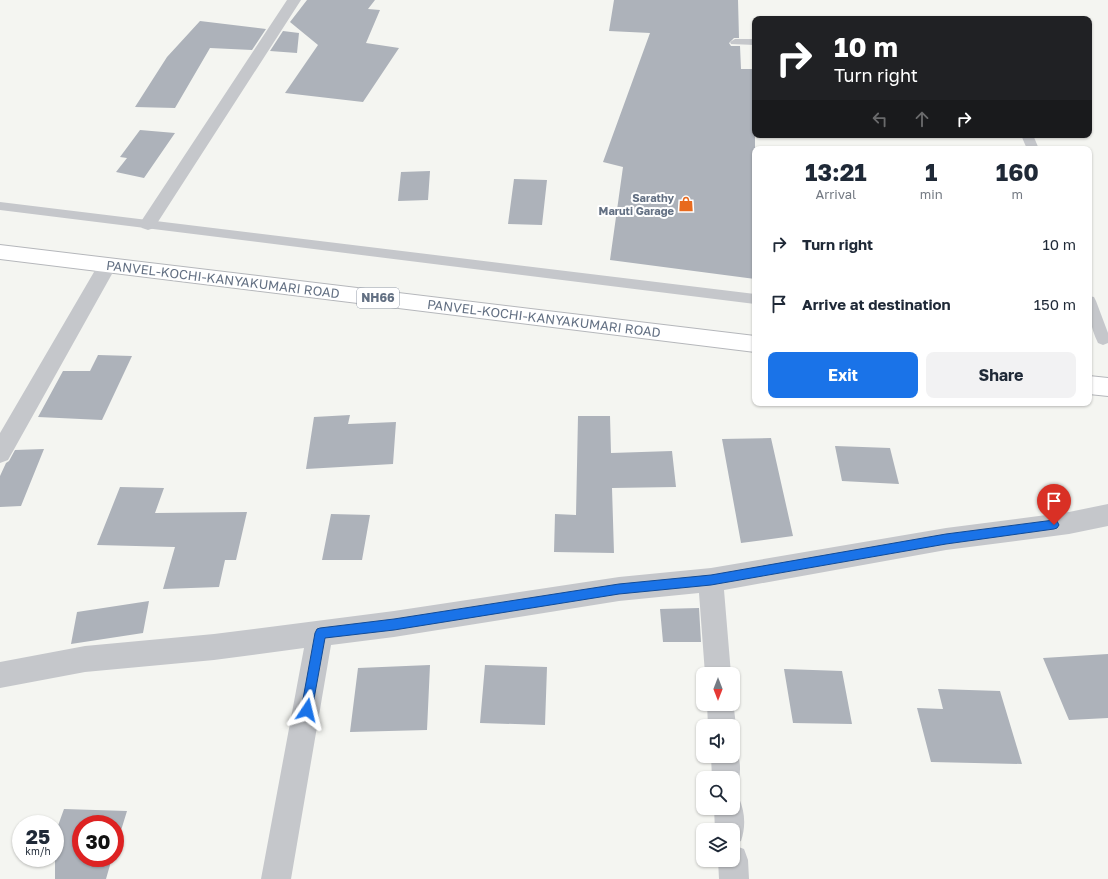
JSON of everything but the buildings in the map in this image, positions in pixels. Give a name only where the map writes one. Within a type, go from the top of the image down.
[{"type":"highway","name":"PANVEL-KOCHI-KANYAKUMARI ROAD","points":[[0,252],[752,344]]},
{"type":"highway","points":[[1092,385],[1108,387]]},
{"type":"street","points":[[148,224],[294,0]]},
{"type":"street","points":[[0,453],[108,265]]},
{"type":"street","points":[[0,675],[86,659],[214,647],[394,624],[619,589],[711,580],[946,539],[1069,522],[1108,515]]},
{"type":"street","points":[[711,580],[717,667]]},
{"type":"street","points":[[276,879],[320,633]]},
{"type":"street","points":[[733,867],[734,879]]},
{"type":"lane","points":[[735,42],[752,42]]},
{"type":"lane","points":[[0,206],[752,299]]},
{"type":"lane","points":[[1092,311],[1100,339]]},
{"type":"place","name":"Sarathy Maruti Garage","points":[[686,204]]},
{"type":"route","points":[[307,710],[320,633],[394,624],[619,589],[711,580],[946,539],[1054,525]]}]
